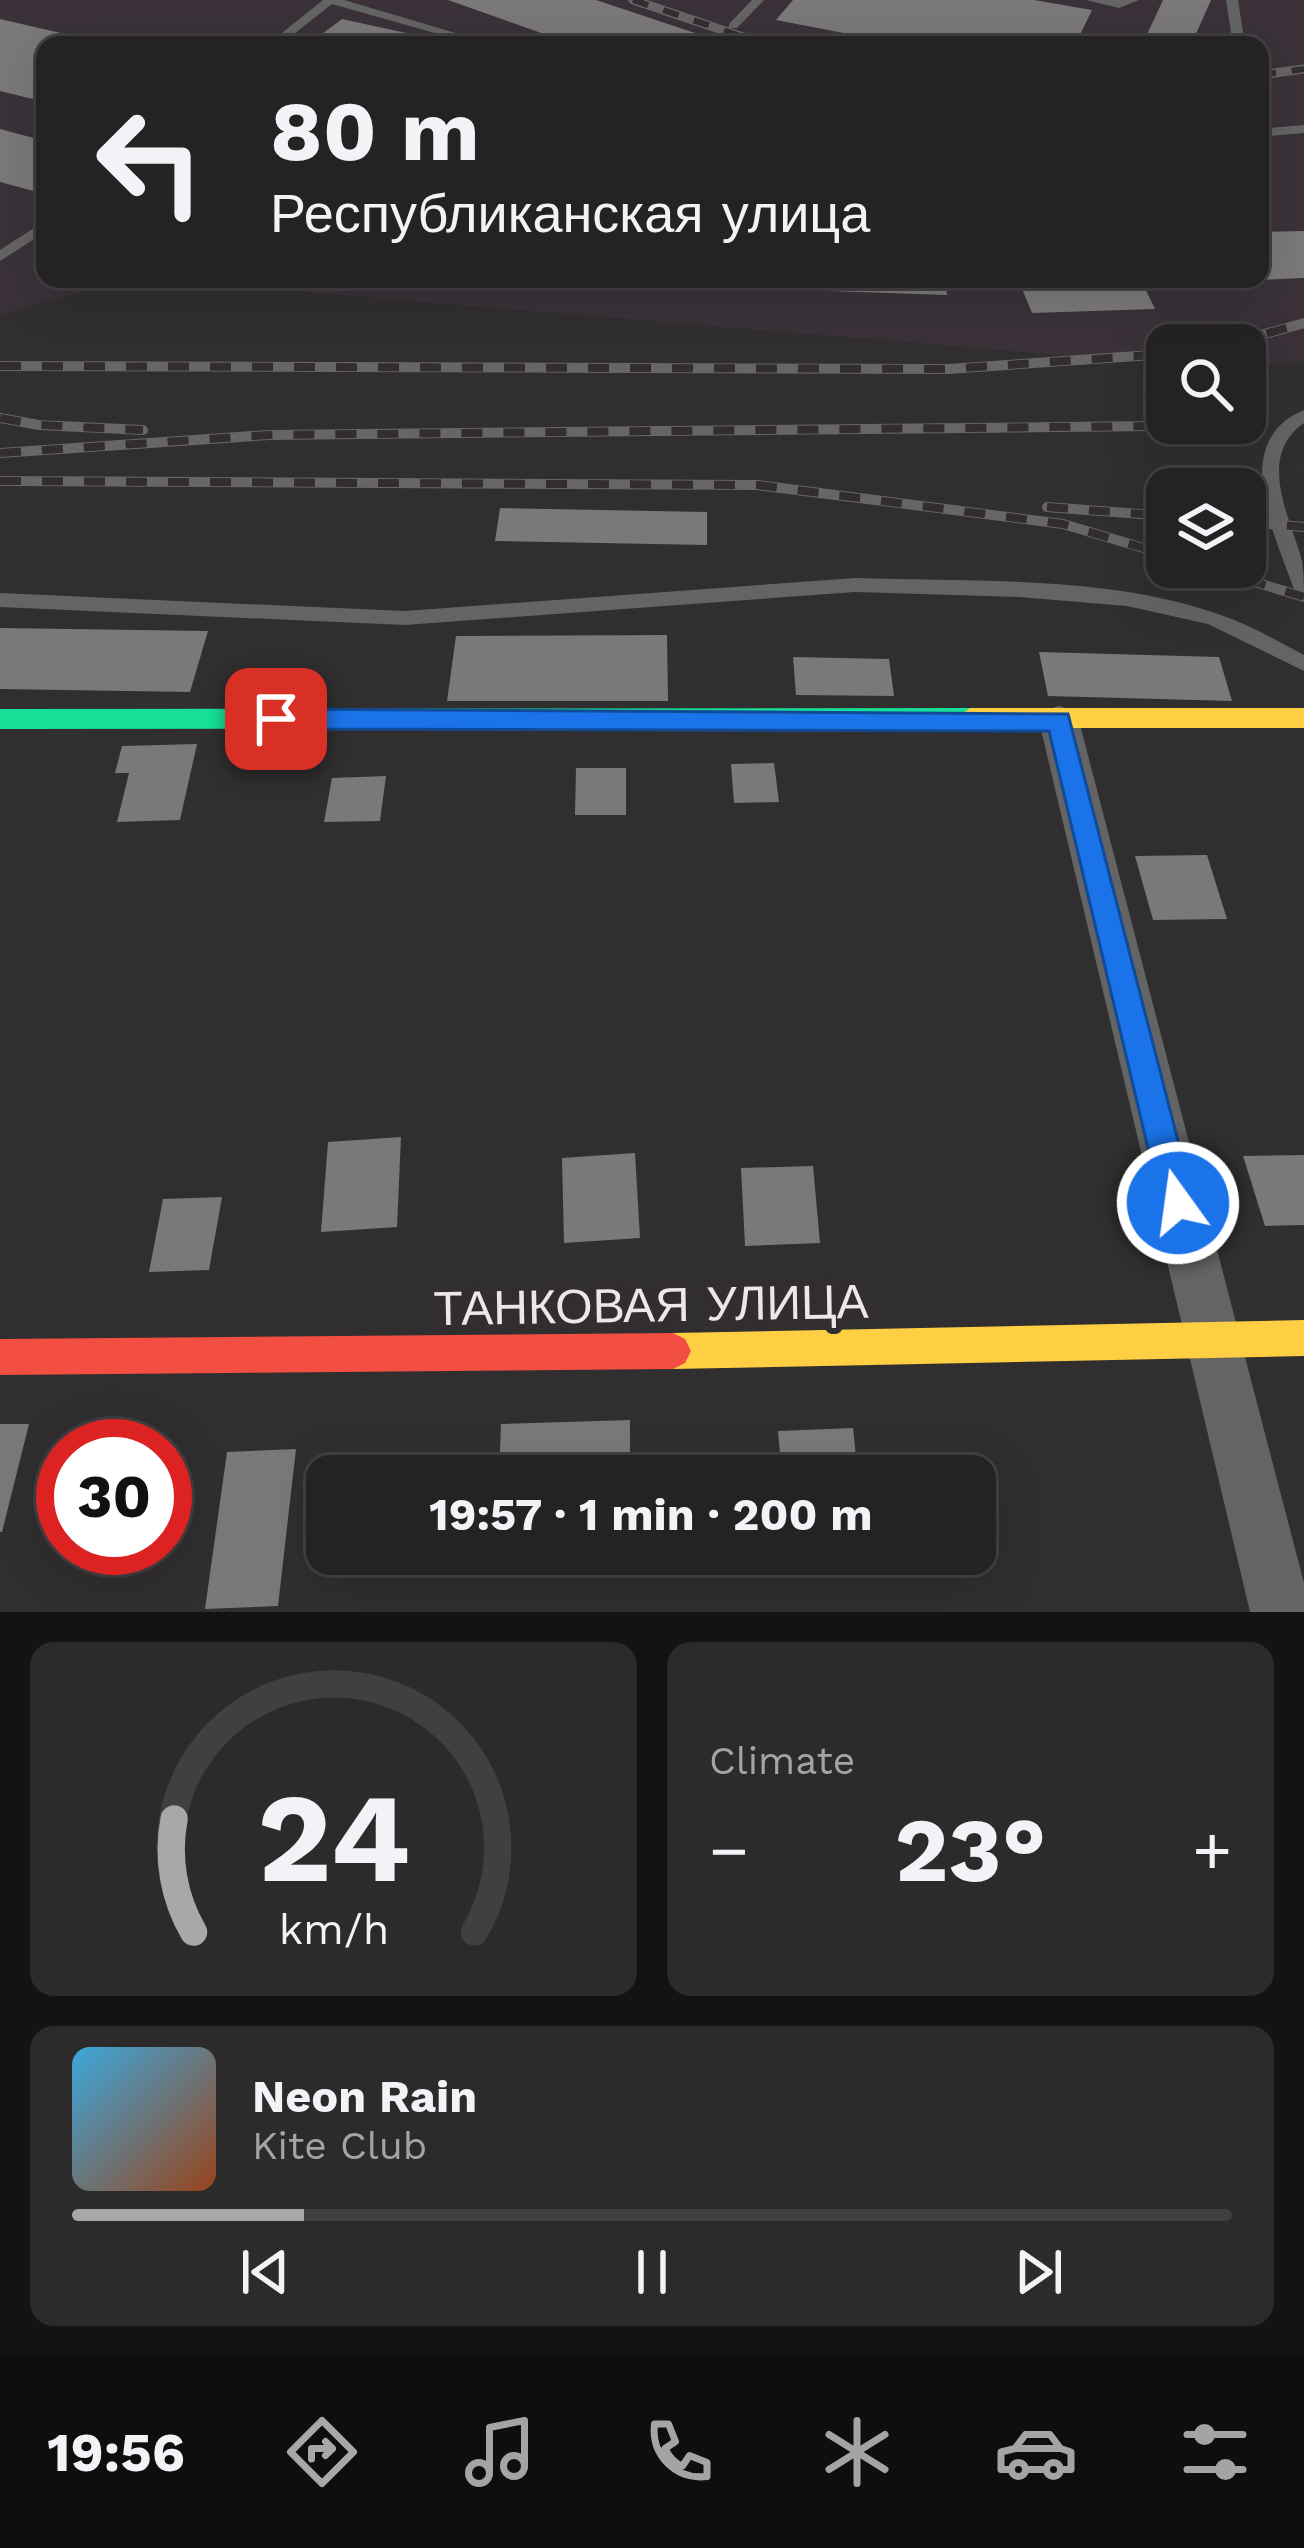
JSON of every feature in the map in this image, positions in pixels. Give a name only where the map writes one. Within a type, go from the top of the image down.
[{"type":"street","points":[[0,719],[1304,718]]},
{"type":"street","points":[[1059,721],[1281,1612]]},
{"type":"street","name":"ТАНКОВАЯ УЛИЦА","points":[[0,1357],[420,1355],[1304,1338]]},
{"type":"lane","points":[[285,36],[331,0],[458,36]]},
{"type":"lane","points":[[733,26],[758,0]]},
{"type":"lane","points":[[1092,0],[1119,5],[1133,0]]},
{"type":"lane","points":[[1232,0],[1238,36]]},
{"type":"lane","points":[[1269,132],[1304,129]]},
{"type":"lane","points":[[0,257],[36,231]]},
{"type":"lane","points":[[1304,415],[1279,430],[1265,469],[1304,592]]},
{"type":"lane","points":[[0,600],[405,618],[855,585],[1019,590],[1127,599],[1211,618],[1304,664]]},
{"type":"shaded area","points":[[0,0],[1304,0],[1304,364],[1266,365],[1266,324],[1146,324],[1146,362],[257,288],[1269,288],[1269,36],[36,36],[36,288],[95,288],[0,315]]},
{"type":"building","points":[[448,0],[596,0],[704,36],[550,36]]},
{"type":"building","points":[[793,0],[1034,0],[1092,10],[1079,36],[859,36],[776,20]]},
{"type":"building","points":[[1163,0],[1211,0],[1195,36],[1146,36]]},
{"type":"building","points":[[0,19],[74,36],[36,36],[36,100],[0,91]]},
{"type":"building","points":[[342,19],[420,36],[319,36]]},
{"type":"building","points":[[0,129],[36,139],[36,192],[0,182]]},
{"type":"building","points":[[1304,231],[1304,278],[1269,280],[1269,232]]},
{"type":"building","points":[[741,288],[946,288],[947,295]]},
{"type":"building","points":[[1022,288],[1145,288],[1155,309],[1032,313]]},
{"type":"building","points":[[500,508],[707,512],[707,545],[495,541]]},
{"type":"building","points":[[0,628],[208,631],[190,692],[0,689]]},
{"type":"building","points":[[667,635],[668,701],[447,701],[456,636]]},
{"type":"building","points":[[1039,652],[1219,657],[1232,701],[1048,696]]},
{"type":"building","points":[[793,657],[889,659],[894,696],[796,695]]},
{"type":"building","points":[[197,744],[180,820],[117,822],[129,773],[115,773],[122,746]]},
{"type":"building","points":[[774,763],[779,802],[734,803],[731,764]]},
{"type":"building","points":[[576,768],[626,768],[626,815],[575,815]]},
{"type":"building","points":[[386,776],[380,821],[324,822],[332,778]]},
{"type":"building","points":[[1207,855],[1227,919],[1153,920],[1135,856]]},
{"type":"building","points":[[401,1137],[397,1227],[321,1232],[328,1142]]},
{"type":"building","points":[[635,1153],[640,1238],[564,1243],[562,1158]]},
{"type":"building","points":[[1304,1155],[1304,1225],[1265,1226],[1243,1156]]},
{"type":"building","points":[[813,1166],[820,1243],[745,1246],[741,1168]]},
{"type":"building","points":[[222,1197],[209,1270],[149,1272],[163,1199]]},
{"type":"building","points":[[630,1420],[630,1455],[500,1455],[501,1424]]},
{"type":"building","points":[[0,1424],[29,1424],[2,1532],[0,1532]]},
{"type":"building","points":[[853,1428],[856,1455],[780,1455],[778,1431]]},
{"type":"building","points":[[296,1449],[278,1606],[205,1609],[227,1452]]},
{"type":"railway","points":[[633,0],[740,36]]},
{"type":"railway","points":[[1269,74],[1304,69]]},
{"type":"railway","points":[[1266,334],[1304,323]]},
{"type":"railway","points":[[0,366],[948,369],[1146,355]]},
{"type":"railway","points":[[0,418],[39,425],[143,430]]},
{"type":"railway","points":[[0,453],[269,435],[1146,426]]},
{"type":"railway","points":[[0,481],[757,485],[1063,524],[1146,549]]},
{"type":"railway","points":[[1047,507],[1146,514]]},
{"type":"railway","points":[[1266,524],[1304,527]]},
{"type":"railway","points":[[1266,585],[1304,597]]},
{"type":"traffic: fast","points":[[0,719],[970,718]]},
{"type":"traffic: slow","points":[[970,718],[1304,718]]},
{"type":"traffic: slow","points":[[673,1351],[1304,1338]]},
{"type":"traffic: jam","points":[[0,1357],[673,1351]]},
{"type":"route","points":[[276,719],[1059,721],[1178,1203]]}]
